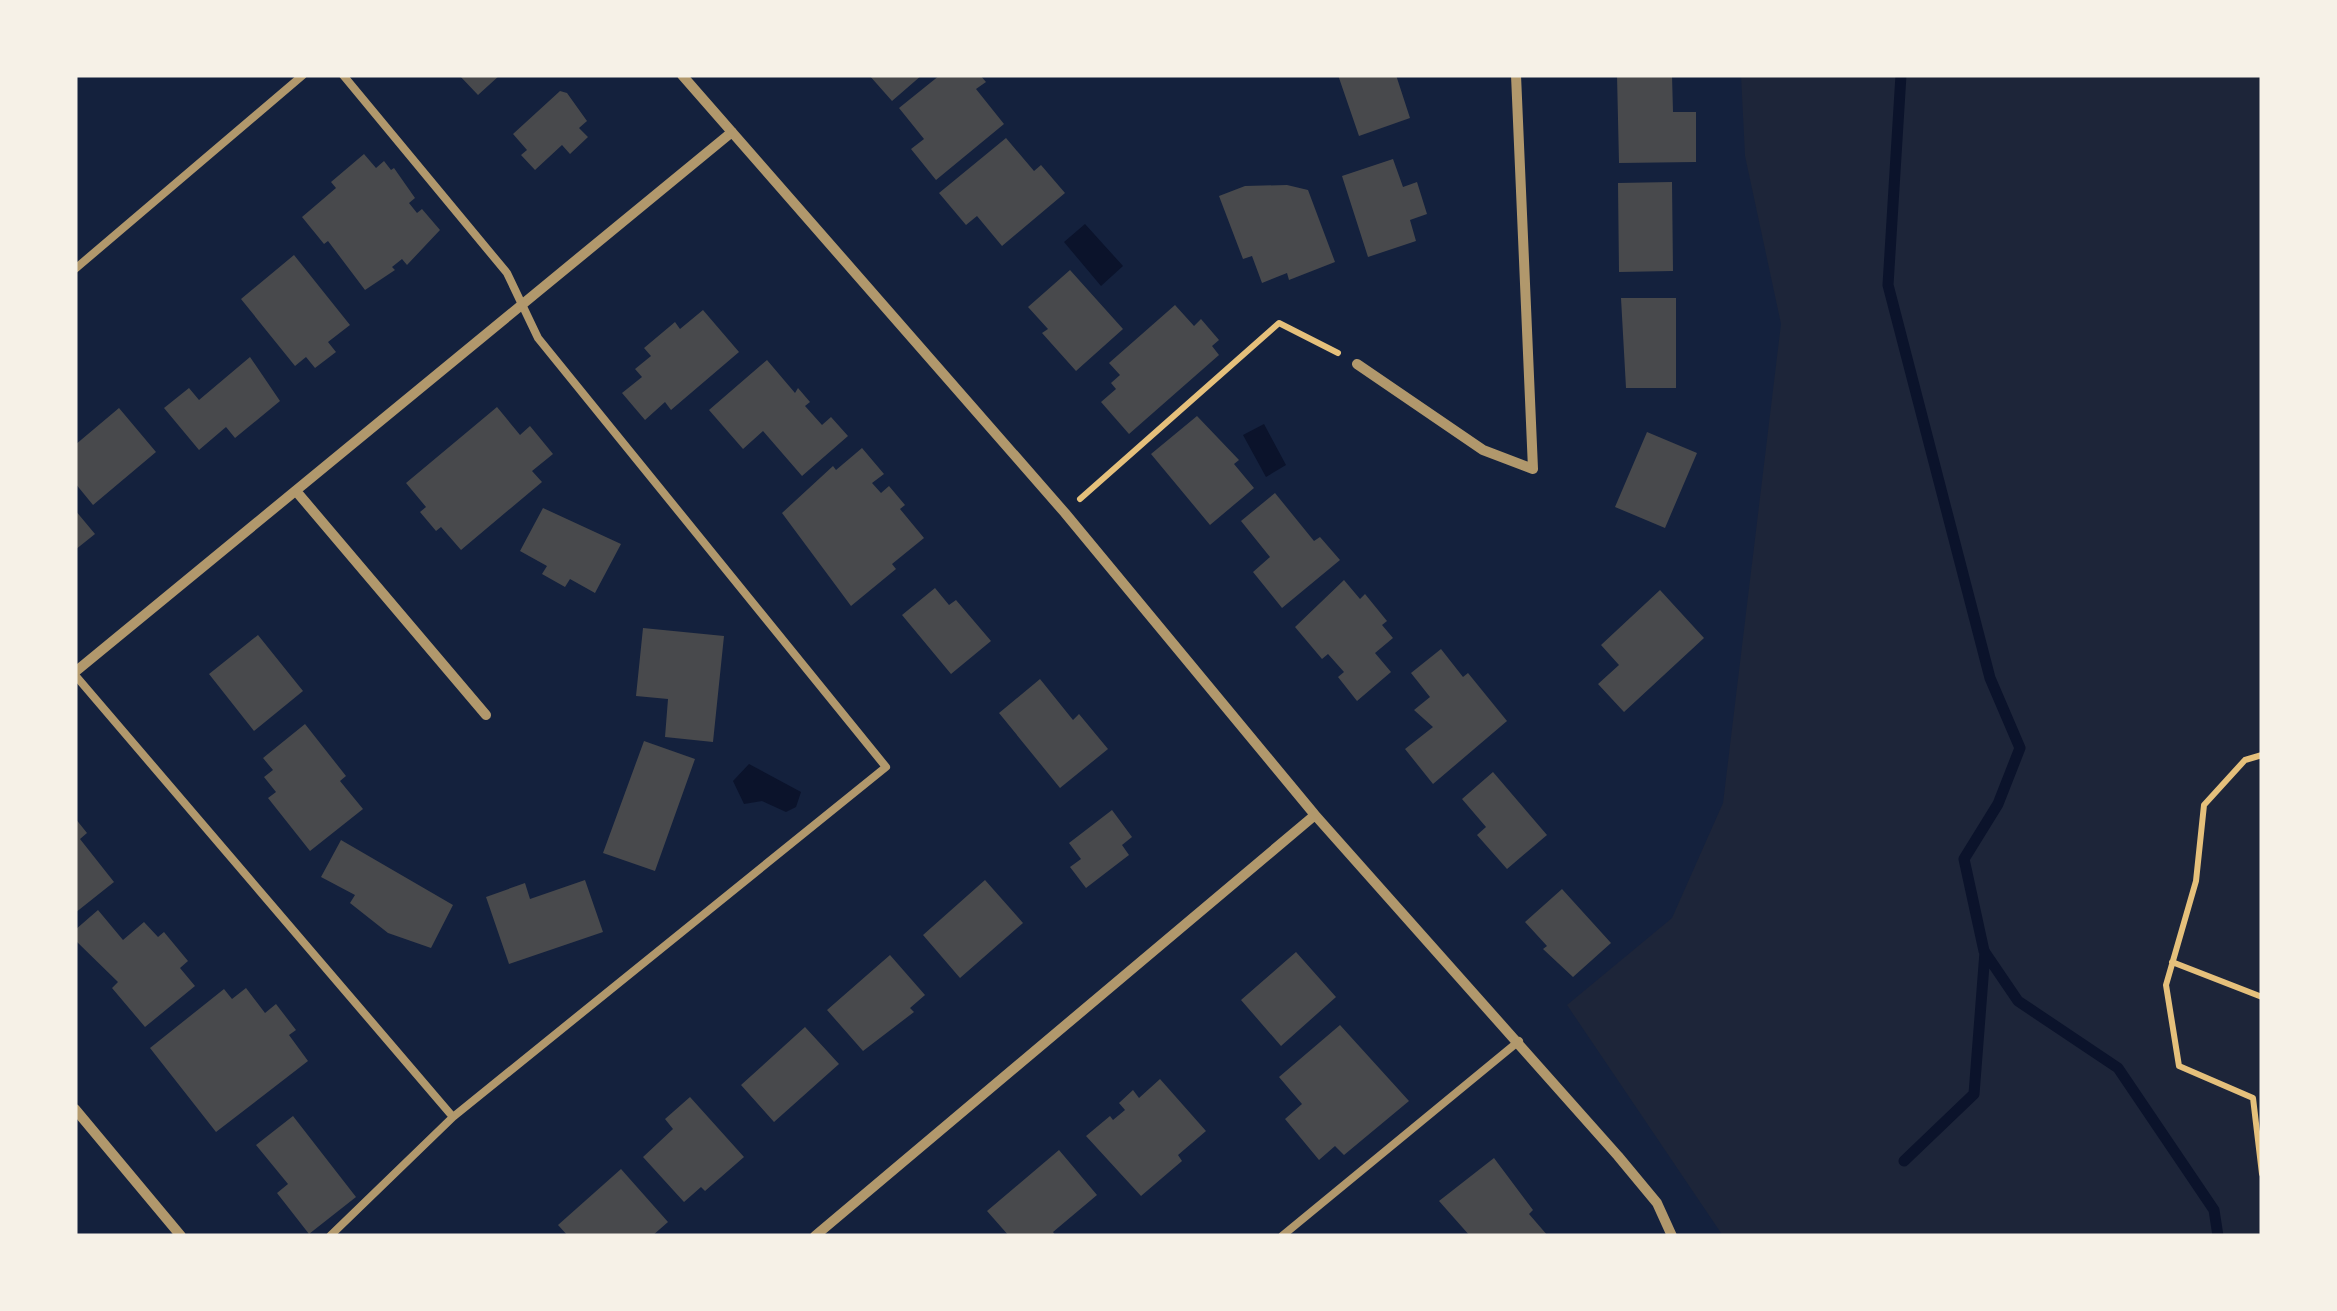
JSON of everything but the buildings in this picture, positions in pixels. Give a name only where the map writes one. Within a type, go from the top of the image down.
[{"type":"street","points":[[682,75],[1065,512],[1316,815],[1657,1202],[1672,1236]]},
{"type":"street","points":[[1357,364],[1483,450],[1534,469],[1516,75]]},
{"type":"street","points":[[75,673],[732,132]]},
{"type":"street","points":[[296,492],[486,715]]},
{"type":"street","points":[[814,1236],[1316,815]]},
{"type":"street","points":[[75,1109],[182,1236]]},
{"type":"lane","points":[[75,268],[303,75]]},
{"type":"lane","points":[[330,1236],[453,1117],[886,766],[538,338],[507,273],[342,75]]},
{"type":"lane","points":[[75,673],[453,1117]]},
{"type":"lane","points":[[1282,1236],[1519,1041]]},
{"type":"path","points":[[1065,512],[1279,324],[1357,364]]},
{"type":"path","points":[[2262,755],[2245,760],[2204,805],[2196,881],[2166,985],[2180,1066],[2252,1098],[2262,1174]]},
{"type":"path","points":[[2172,962],[2262,996]]},
{"type":"shaded area","points":[[1741,75],[2262,75],[2262,1236],[1723,1236],[1567,1005],[1672,918],[1723,803],[1781,324],[1745,156]]},
{"type":"shaded area","points":[[1085,224],[1123,266],[1101,286],[1064,242]]},
{"type":"shaded area","points":[[1264,424],[1286,465],[1266,477],[1243,435]]},
{"type":"shaded area","points":[[749,764],[801,792],[796,807],[786,812],[762,801],[744,804],[733,781]]},
{"type":"waterway","points":[[1901,75],[1888,285],[1990,678],[2020,748],[1998,804],[1964,859],[1984,951],[2018,1001],[2118,1068],[2214,1210],[2218,1236]]},
{"type":"waterway","points":[[1904,1161],[1974,1094],[1985,952]]}]
